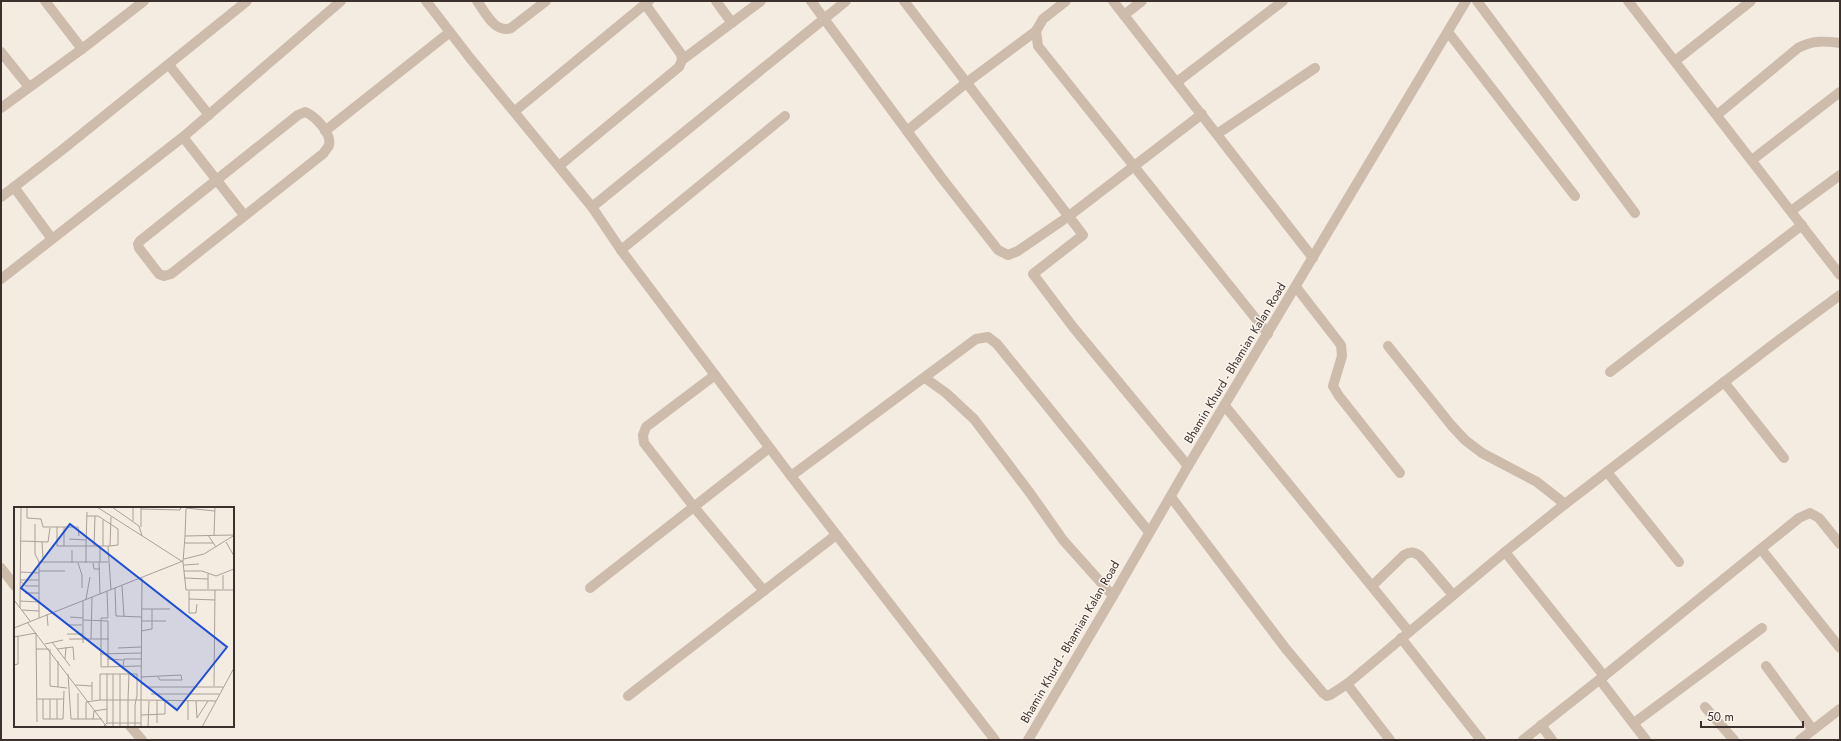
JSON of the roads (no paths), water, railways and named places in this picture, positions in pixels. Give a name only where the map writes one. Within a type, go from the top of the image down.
[{"type":"street","points":[[46,1],[82,49]]},
{"type":"street","points":[[1,108],[82,49],[143,1]]},
{"type":"street","points":[[1,197],[169,65],[247,1]]},
{"type":"street","points":[[1,279],[183,137],[341,1]]},
{"type":"street","points":[[426,1],[592,207],[621,250],[769,448],[995,740]]},
{"type":"street","points":[[477,1],[494,24],[500,29],[505,30],[511,28],[546,1]]},
{"type":"street","points":[[716,1],[732,23]]},
{"type":"street","points":[[559,166],[679,67],[682,60],[761,1]]},
{"type":"street","points":[[811,1],[907,131],[998,250],[1008,255],[1018,251],[1069,216],[1202,114]]},
{"type":"street","points":[[592,207],[846,1]]},
{"type":"street","points":[[904,1],[1084,235],[1033,274],[1073,327],[1188,466]]},
{"type":"street","points":[[907,131],[966,83],[1036,31],[1043,19],[1066,1]]},
{"type":"street","points":[[1113,1],[1313,258]]},
{"type":"street","points":[[1124,15],[1142,1]]},
{"type":"street","points":[[1177,82],[1283,1]]},
{"type":"street","name":"Bhamin Khurd - Bhamian Kalan Road","points":[[1028,740],[1188,466],[1466,1]]},
{"type":"street","points":[[1477,1],[1635,213]]},
{"type":"street","points":[[1628,1],[1840,275]]},
{"type":"street","points":[[1675,61],[1751,1]]},
{"type":"street","points":[[515,111],[647,3],[681,54],[682,60]]},
{"type":"street","points":[[1036,31],[1038,46],[1268,334]]},
{"type":"street","points":[[325,131],[450,32]]},
{"type":"street","points":[[1448,32],[1575,196]]},
{"type":"street","points":[[1717,115],[1798,48],[1809,42],[1821,40],[1840,43]]},
{"type":"street","points":[[1,52],[29,88]]},
{"type":"street","points":[[169,65],[209,115]]},
{"type":"street","points":[[1217,134],[1315,68]]},
{"type":"street","points":[[1752,160],[1840,92]]},
{"type":"street","points":[[305,112],[310,114],[325,131],[329,138],[329,145],[324,153],[171,274],[164,276],[159,274],[139,248],[138,244],[216,179],[298,115],[305,112]]},
{"type":"street","points":[[621,250],[785,116]]},
{"type":"street","points":[[183,137],[244,216]]},
{"type":"street","points":[[1791,211],[1840,175]]},
{"type":"street","points":[[14,187],[52,239]]},
{"type":"street","points":[[1610,372],[1802,225]]},
{"type":"street","points":[[1296,287],[1341,345],[1342,356],[1333,386],[1339,396],[1400,473]]},
{"type":"street","points":[[1171,497],[1286,649],[1327,696],[1347,684],[1565,504],[1840,295]]},
{"type":"street","points":[[791,476],[976,339],[988,337],[997,344],[1149,532]]},
{"type":"street","points":[[1388,346],[1451,425],[1465,440],[1482,453],[1537,482],[1565,504]]},
{"type":"street","points":[[715,375],[646,428],[643,435],[644,443],[694,507],[764,591]]},
{"type":"street","points":[[925,378],[946,393],[974,419],[1030,493],[1063,540],[1113,596]]},
{"type":"street","points":[[1724,382],[1784,458]]},
{"type":"street","points":[[1225,406],[1372,586],[1405,635],[1481,740]]},
{"type":"street","points":[[590,588],[769,448]]},
{"type":"street","points":[[1607,472],[1679,562]]},
{"type":"street","points":[[1523,740],[1602,678],[1799,518],[1810,513],[1820,518],[1840,544]]},
{"type":"street","points":[[628,696],[836,535]]},
{"type":"street","points":[[1761,549],[1840,648]]},
{"type":"street","points":[[1372,586],[1404,554],[1414,552],[1420,556],[1453,595]]},
{"type":"street","points":[[1505,552],[1602,678],[1646,740]]},
{"type":"street","points":[[1,568],[14,585]]},
{"type":"street","points":[[1634,724],[1762,628]]},
{"type":"street","points":[[1766,666],[1813,730]]},
{"type":"street","points":[[1347,684],[1390,740]]},
{"type":"street","points":[[1705,707],[1734,740]]},
{"type":"street","points":[[1800,740],[1840,709]]},
{"type":"street","points":[[1541,725],[1552,740]]},
{"type":"street","points":[[131,727],[142,740]]}]
